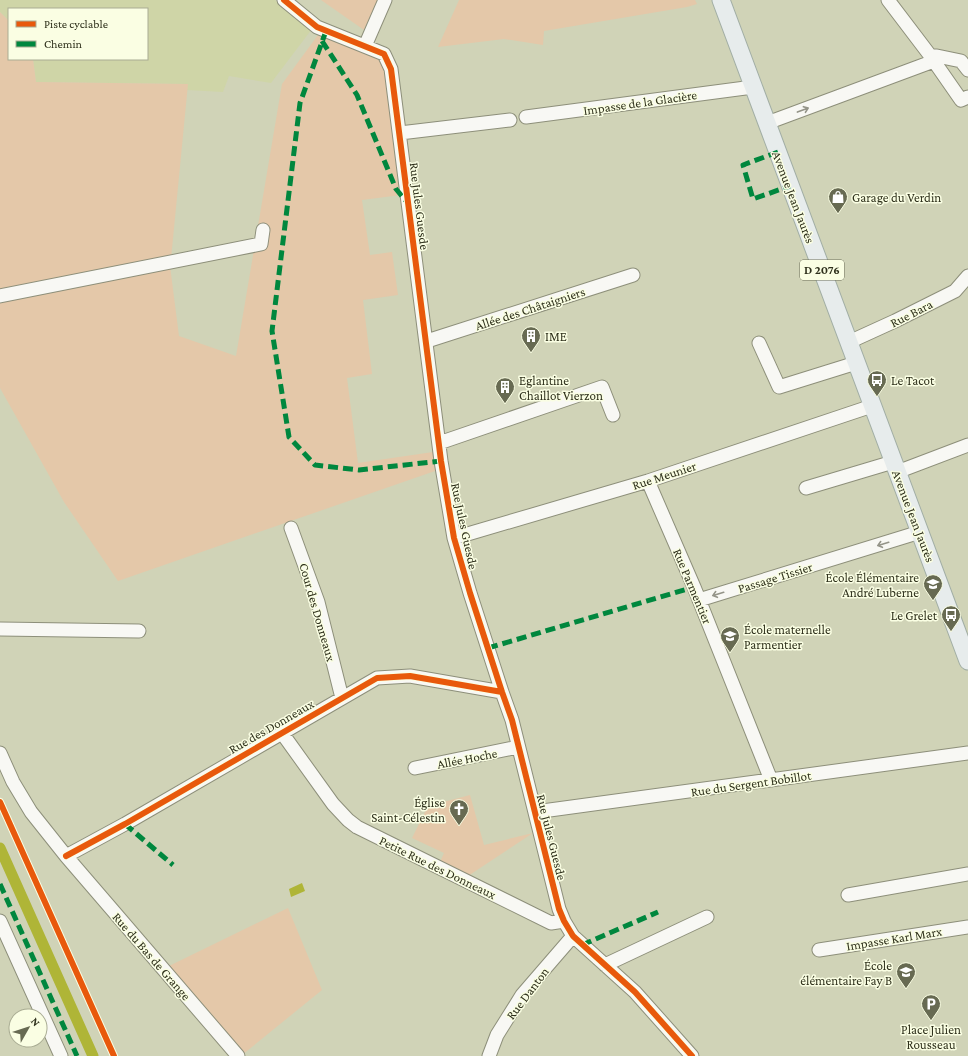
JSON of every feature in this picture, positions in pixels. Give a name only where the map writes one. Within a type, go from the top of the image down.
[{"type":"main road","name":"Avenue Jean Jaurès","points":[[721,0],[968,661]]},
{"type":"street","name":"Rue Jules Guesde","points":[[284,0],[317,27],[384,54],[391,69],[427,341],[441,461],[454,538],[470,593],[512,720],[559,909],[573,936],[635,992],[692,1056]]},
{"type":"street","points":[[365,46],[385,0]]},
{"type":"street","points":[[888,0],[932,58],[961,100],[968,97]]},
{"type":"street","points":[[767,123],[937,56],[960,61],[968,70]]},
{"type":"street","name":"Impasse de la Glacière","points":[[526,117],[753,87]]},
{"type":"street","points":[[400,133],[510,120]]},
{"type":"street","points":[[0,296],[261,244],[263,230]]},
{"type":"street","name":"Allée des Châtaigniers","points":[[427,341],[633,275]]},
{"type":"street","name":"Rue Bara","points":[[849,342],[955,291],[968,276]]},
{"type":"street","points":[[759,343],[779,387],[856,363]]},
{"type":"street","points":[[439,443],[602,388],[613,415]]},
{"type":"street","name":"Rue Meunier","points":[[454,538],[648,481],[872,406]]},
{"type":"street","points":[[895,467],[968,445]]},
{"type":"street","name":"Avenue Jean Jaurès","points":[[806,488],[895,467]]},
{"type":"street","name":"Rue Parmentier","points":[[648,481],[699,600],[772,780]]},
{"type":"street","name":"Cour des Donneaux","points":[[291,528],[318,602],[342,698]]},
{"type":"street","name":"Passage Tissier","points":[[699,600],[920,532]]},
{"type":"street","points":[[0,629],[139,632]]},
{"type":"street","name":"Rue des Donneaux","points":[[66,856],[125,824],[378,678],[410,676],[502,692]]},
{"type":"street","name":"Petite Rue des Donneaux","points":[[282,733],[333,804],[357,827],[551,923],[564,921]]},
{"type":"street","name":"Allée Hoche","points":[[415,768],[518,747]]},
{"type":"street","name":"Rue du Bas de Grange","points":[[0,753],[13,782],[30,812],[238,1056]]},
{"type":"street","name":"Rue du Sergent Bobillot","points":[[535,812],[968,754]]},
{"type":"street","points":[[848,895],[968,874]]},
{"type":"street","points":[[605,965],[707,917]]},
{"type":"street","points":[[0,921],[61,1056]]},
{"type":"street","name":"Impasse Karl Marx","points":[[819,950],[968,927]]},
{"type":"street","name":"Rue Danton","points":[[489,1056],[497,1035],[522,995],[573,936]]},
{"type":"shaded area","points":[[0,0],[275,0],[312,29],[271,83],[229,76],[223,92],[187,90],[187,84],[36,82],[33,60],[148,60],[148,8],[8,8],[8,20],[0,12]]},
{"type":"shaded area","points":[[321,0],[378,0],[364,30]]},
{"type":"shaded area","points":[[459,0],[695,0],[697,4],[687,7],[544,31],[543,45],[504,39],[438,47]]},
{"type":"shaded area","points":[[0,12],[8,20],[8,60],[33,60],[36,82],[188,84],[171,259],[0,293]]},
{"type":"shaded area","points":[[318,35],[372,55],[385,63],[401,195],[362,200],[370,255],[392,252],[398,295],[363,300],[372,374],[347,378],[358,463],[433,452],[435,471],[118,581],[64,502],[0,388],[0,299],[170,266],[179,336],[236,356],[282,84]]},
{"type":"shaded area","points":[[470,795],[484,845],[533,833],[468,876],[440,862],[444,853],[412,838],[428,806]]},
{"type":"shaded area","points":[[302,883],[305,891],[291,897],[289,889]]},
{"type":"shaded area","points":[[288,908],[322,990],[242,1055],[167,967]]},
{"type":"waterway","points":[[0,848],[93,1056]]},
{"type":"marked path","points":[[326,31],[300,103],[272,331],[289,437],[315,465],[359,470],[441,461]]},
{"type":"marked path","points":[[322,41],[357,95],[396,189],[407,202]]},
{"type":"marked path","points":[[778,152],[743,165],[753,199],[790,186]]},
{"type":"marked path","points":[[488,648],[694,587]]},
{"type":"marked path","points":[[125,824],[173,865]]},
{"type":"marked path","points":[[0,884],[77,1056]]},
{"type":"marked path","points":[[582,945],[658,912]]},
{"type":"cycle path","points":[[284,0],[317,27],[384,54],[391,69],[441,461],[454,538],[470,593],[512,720],[559,909],[573,936],[635,992],[692,1056]]},
{"type":"cycle path","points":[[66,856],[125,824],[377,678],[410,676],[502,692]]},
{"type":"cycle path","points":[[0,802],[114,1056]]},
{"type":"place","name":"Garage du Verdin","points":[[838,214]]},
{"type":"place","name":"IME","points":[[531,353]]},
{"type":"place","name":"Le Tacot","points":[[877,397]]},
{"type":"place","name":"Eglantine Chaillot Vierzon","points":[[505,404]]},
{"type":"place","name":"École Élémentaire André Luberne","points":[[933,601]]},
{"type":"place","name":"Le Grelet","points":[[951,632]]},
{"type":"place","name":"École maternelle Parmentier","points":[[730,653]]},
{"type":"place","name":"Église Saint-Célestin","points":[[459,826]]},
{"type":"place","name":"École élémentaire Fay B","points":[[906,989]]},
{"type":"place","name":"Place Julien Rousseau","points":[[931,1021]]}]
